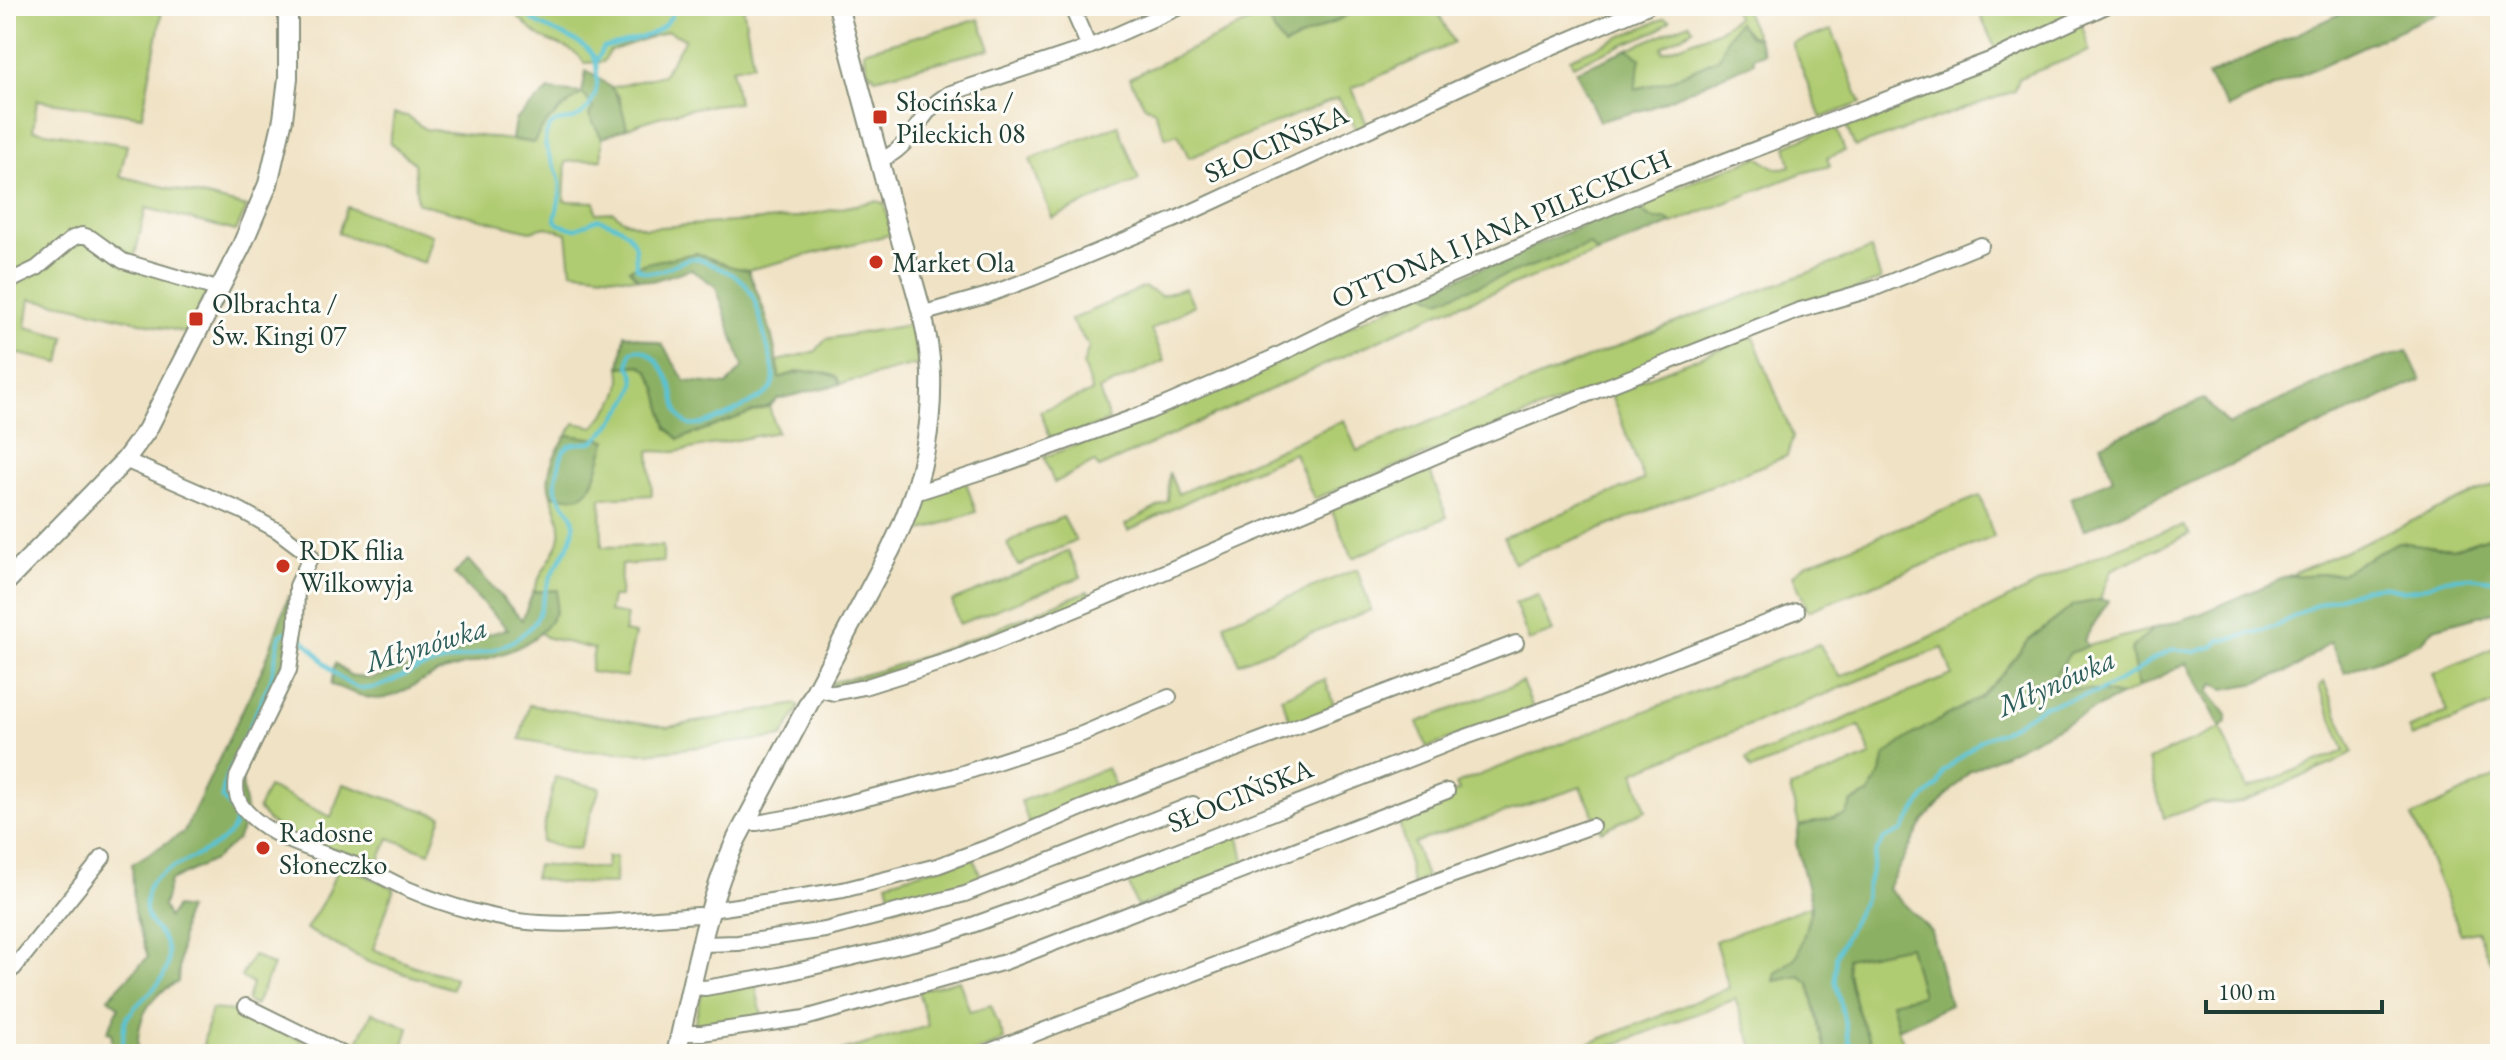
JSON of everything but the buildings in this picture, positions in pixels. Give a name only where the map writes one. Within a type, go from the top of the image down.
[{"type":"street","points":[[6,582],[125,460],[156,415],[220,290],[259,208],[276,154],[288,78],[288,6]]},
{"type":"street","points":[[676,1054],[720,877],[745,823],[891,549],[915,493],[930,417],[929,348],[838,6]]},
{"type":"street","points":[[1071,6],[1089,47]]},
{"type":"street","points":[[879,160],[893,154],[907,142],[932,106],[948,94],[1089,47],[1182,6]]},
{"type":"street","name":"SŁOCIŃSKA","points":[[921,314],[985,296],[1163,225],[1493,72],[1648,6]]},
{"type":"street","name":"OTTONA I JANA PILECKICH","points":[[915,493],[1148,412],[1270,359],[1374,308],[1664,184],[1995,58],[2106,6]]},
{"type":"street","points":[[6,283],[37,268],[73,238],[82,235],[123,261],[220,290]]},
{"type":"street","points":[[817,689],[834,693],[864,687],[956,658],[1494,431],[1797,311],[1873,289],[1981,245]]},
{"type":"street","points":[[125,460],[242,511],[278,531],[311,556],[297,586],[296,625],[289,670],[237,777],[235,789],[245,811],[286,838],[367,869],[410,890],[480,912],[538,923],[590,923],[709,914],[843,890],[937,866],[1516,643]]},
{"type":"street","name":"SŁOCIŃSKA","points":[[692,987],[705,988],[779,975],[939,937],[1153,860],[1797,611]]},
{"type":"street","points":[[745,823],[796,816],[954,776],[1082,734],[1169,697]]},
{"type":"street","points":[[681,1033],[702,1033],[805,1018],[1005,962],[1447,791]]},
{"type":"street","points":[[702,944],[738,943],[825,930],[965,894],[1193,804]]},
{"type":"street","points":[[982,1054],[1414,889],[1592,826]]},
{"type":"street","points":[[6,974],[103,857]]},
{"type":"street","points":[[246,1006],[343,1054]]},
{"type":"green space","points":[[6,6],[163,6],[142,116],[37,100],[33,130],[127,145],[120,176],[247,207],[236,231],[146,208],[134,259],[212,281],[187,333],[30,299],[26,327],[65,337],[60,363],[6,351]]},
{"type":"green space","points":[[507,6],[743,6],[753,64],[732,68],[738,103],[682,111],[627,128],[619,96],[610,88],[663,75],[685,39],[668,31],[610,51],[603,62],[584,63],[570,50],[537,34]]},
{"type":"green space","points":[[1282,6],[1366,6],[1284,46],[1264,15]]},
{"type":"green space","points":[[1366,6],[1433,6],[1454,43],[1352,88],[1367,125],[1357,130],[1338,98],[1189,158],[1178,134],[1166,138],[1154,110],[1144,105],[1129,78],[1264,15],[1285,46]]},
{"type":"green space","points":[[1732,6],[1743,6],[1757,38],[1750,36],[1738,22],[1719,58],[1669,81],[1634,89],[1641,58],[1628,49],[1689,23],[1693,29],[1662,47],[1663,52],[1717,31],[1737,17]]},
{"type":"green space","points":[[1976,6],[2088,6],[1996,50]]},
{"type":"green space","points":[[2357,6],[2452,6],[2228,108],[2207,76]]},
{"type":"green space","points":[[1665,18],[1670,21],[1659,30],[1573,65],[1570,58]]},
{"type":"green space","points":[[979,19],[990,49],[875,78],[873,73],[869,74],[863,51]]},
{"type":"green space","points":[[1738,22],[1750,36],[1757,38],[1764,53],[1753,57],[1754,62],[1650,108],[1599,121],[1576,71],[1628,49],[1641,58],[1635,89],[1669,81],[1719,58]]},
{"type":"green space","points":[[2079,23],[2089,51],[2019,78],[2015,91],[1855,147],[1844,121]]},
{"type":"green space","points":[[1832,30],[1861,103],[1821,118],[1792,43]]},
{"type":"green space","points":[[586,71],[615,93],[627,128],[602,138],[589,115],[593,107],[582,93]]},
{"type":"green space","points":[[549,90],[582,93],[548,121],[534,143],[512,139],[515,120]]},
{"type":"green space","points":[[582,93],[594,107],[589,115],[602,138],[602,159],[566,162],[564,201],[595,202],[596,213],[613,212],[623,220],[645,228],[793,218],[875,201],[884,203],[892,234],[748,270],[696,253],[630,270],[638,279],[571,271],[567,233],[546,227],[530,231],[417,203],[414,163],[390,143],[394,114],[407,116],[425,129],[534,143],[548,121]]},
{"type":"green space","points":[[1118,125],[1139,180],[1052,218],[1030,159]]},
{"type":"green space","points":[[1835,125],[1845,151],[1827,158],[1830,166],[1802,173],[1672,224],[1666,219],[1648,216],[1634,204],[1758,157],[1777,169],[1791,166],[1786,146]]},
{"type":"green space","points":[[1634,204],[1648,216],[1666,219],[1672,224],[1598,253],[1589,245],[1439,300],[1424,292]]},
{"type":"green space","points":[[347,207],[432,235],[424,263],[338,233]]},
{"type":"green space","points":[[1589,245],[1598,253],[1440,312],[1099,468],[1094,462],[1054,483],[1044,457],[1188,399],[1424,292],[1439,300]]},
{"type":"green space","points":[[1871,249],[1881,280],[1640,370],[1314,499],[1294,453],[1237,477],[1128,531],[1125,525],[1168,501],[1169,472],[1178,494],[1344,420],[1357,451],[1687,318]]},
{"type":"green space","points":[[696,253],[748,270],[768,323],[779,378],[815,372],[837,377],[840,384],[778,399],[769,406],[679,439],[667,428],[657,388],[648,371],[640,365],[620,367],[625,334],[662,344],[685,381],[727,385],[743,367],[716,287],[691,269],[652,281],[638,279],[629,269]]},
{"type":"green space","points":[[1144,287],[1161,296],[1185,288],[1194,305],[1151,330],[1165,361],[1099,390],[1109,421],[1052,442],[1040,411],[1092,392],[1083,365],[1089,346],[1070,320]]},
{"type":"green space","points":[[914,324],[923,363],[840,384],[837,377],[799,371],[779,378],[778,361],[816,351],[826,339]]},
{"type":"green space","points":[[1753,336],[1793,437],[1787,456],[1514,563],[1504,537],[1644,480],[1610,392]]},
{"type":"green space","points":[[2407,351],[2421,380],[2084,530],[2070,498],[2113,479],[2101,444],[2204,399],[2228,425],[2347,369]]},
{"type":"green space","points":[[640,365],[648,370],[657,388],[667,428],[679,439],[769,406],[777,432],[675,452],[649,451],[652,495],[601,498],[602,547],[663,546],[663,562],[621,565],[620,597],[612,597],[609,612],[627,615],[624,632],[635,634],[626,677],[590,672],[594,649],[545,637],[540,632],[556,612],[557,590],[533,592],[560,537],[551,495],[574,497],[594,482],[606,440],[567,435],[575,423],[594,427],[618,393],[620,367]]},
{"type":"green space","points":[[567,435],[607,440],[592,484],[577,497],[551,495],[549,487],[552,464]]},
{"type":"green space","points":[[1428,466],[1447,517],[1353,558],[1329,505]]},
{"type":"green space","points":[[966,482],[976,512],[909,535],[925,495]]},
{"type":"green space","points":[[2500,482],[2500,533],[2452,549],[2398,542],[2341,573],[2288,576]]},
{"type":"green space","points":[[1980,496],[1994,537],[1808,611],[1793,575],[1806,564]]},
{"type":"green space","points":[[1063,517],[1076,541],[1018,566],[1007,544]]},
{"type":"green space","points":[[2184,526],[2190,534],[2111,570],[2100,600],[2074,605],[1979,698],[1912,735],[1885,755],[1881,773],[1869,794],[1852,802],[1846,815],[1799,826],[1790,788],[1871,756],[1860,726],[1751,770],[1746,759],[1952,675],[1943,648],[1634,772],[1646,810],[1601,831],[1581,787],[1414,843],[1426,877],[1412,885],[1397,814],[1459,791],[1456,784],[1819,644],[1840,677],[2093,558]]},
{"type":"green space","points":[[2500,533],[2500,610],[2434,628],[2422,642],[2345,673],[2330,642],[2297,667],[2257,683],[2225,689],[2214,684],[2209,692],[2227,715],[2227,722],[2221,728],[2187,663],[2138,688],[2131,649],[2153,629],[2200,614],[2288,576],[2341,573],[2398,542],[2452,549]]},
{"type":"green space","points":[[1068,551],[1081,577],[959,624],[952,601]]},
{"type":"green space","points":[[468,560],[522,620],[533,592],[558,590],[555,612],[534,638],[504,653],[441,672],[385,698],[365,697],[331,685],[335,663],[350,675],[371,679],[459,652],[457,642],[508,629],[454,574]]},
{"type":"green space","points":[[1357,569],[1371,610],[1239,663],[1224,623]]},
{"type":"green space","points":[[1088,591],[1092,598],[945,656],[832,688],[833,682],[930,654]]},
{"type":"green space","points":[[1538,595],[1553,632],[1529,641],[1515,603]]},
{"type":"green space","points":[[288,598],[292,620],[285,659],[270,699],[239,760],[247,819],[237,840],[214,860],[170,881],[163,906],[168,917],[176,907],[188,909],[183,920],[178,982],[158,995],[146,1011],[139,1031],[138,1054],[111,1054],[112,1033],[107,1032],[119,1007],[108,998],[148,957],[134,912],[132,864],[184,832],[265,663]]},
{"type":"green space","points":[[2108,601],[2084,640],[2088,646],[2070,653],[2046,689],[2087,689],[2121,696],[1970,771],[1924,820],[1888,888],[1931,931],[1950,1005],[1898,1029],[1891,1002],[1922,995],[1909,946],[1847,959],[1853,996],[1875,1054],[1826,1054],[1809,983],[1800,976],[1774,981],[1776,973],[1798,955],[1812,906],[1796,843],[1799,826],[1846,815],[1852,802],[1869,794],[1881,773],[1885,755],[1912,735],[1979,698],[2029,640],[2074,605]]},
{"type":"green space","points":[[2153,629],[2131,650],[2138,688],[2121,696],[2087,689],[2046,689],[2070,653]]},
{"type":"green space","points":[[2500,645],[2500,702],[2412,737],[2408,729],[2447,712],[2433,674]]},
{"type":"green space","points":[[1325,679],[1334,706],[1292,725],[1281,697]]},
{"type":"green space","points":[[1522,682],[1533,708],[1427,748],[1418,722]]},
{"type":"green space","points":[[2324,682],[2353,752],[2242,802],[2211,802],[2164,818],[2148,760],[2221,728],[2247,789],[2345,751],[2319,687]]},
{"type":"green space","points":[[797,704],[799,708],[782,737],[647,753],[585,751],[520,739],[529,705],[668,727]]},
{"type":"green space","points":[[1107,768],[1117,791],[1030,827],[1021,801]]},
{"type":"green space","points":[[2500,774],[2500,959],[2491,963],[2477,931],[2461,934],[2412,817]]},
{"type":"green space","points":[[555,777],[600,788],[579,849],[541,841]]},
{"type":"green space","points":[[343,784],[442,816],[429,853],[389,838],[375,869],[349,854],[295,837],[268,821],[258,809],[268,787],[331,817]]},
{"type":"green space","points":[[1238,831],[1245,866],[1137,907],[1125,873]]},
{"type":"green space","points":[[607,857],[616,857],[615,884],[563,883],[534,878],[537,865],[606,868]]},
{"type":"green space","points":[[973,857],[983,882],[894,908],[887,882]]},
{"type":"green space","points":[[340,864],[394,888],[373,949],[455,978],[452,989],[368,962],[306,929],[325,898]]},
{"type":"green space","points":[[1812,905],[1798,956],[1776,973],[1775,981],[1801,976],[1809,983],[1826,1054],[1756,1054],[1735,999],[1590,1054],[1562,1054],[1729,988],[1715,941]]},
{"type":"green space","points":[[1909,945],[1922,995],[1891,1002],[1908,1054],[1875,1054],[1861,1019],[1846,959]]},
{"type":"green space","points":[[253,955],[273,966],[255,1006],[247,1001],[252,984],[241,977]]},
{"type":"green space","points":[[959,980],[970,1012],[991,1005],[1004,1039],[997,1044],[968,1054],[832,1054],[928,1026],[918,991]]},
{"type":"green space","points":[[755,983],[763,1021],[693,1029],[702,991]]},
{"type":"green space","points":[[211,1009],[246,1012],[307,1043],[303,1054],[201,1054]]},
{"type":"green space","points":[[372,1012],[409,1028],[401,1054],[352,1054]]},
{"type":"waterway","name":"Młynówka","points":[[298,635],[339,677],[364,689],[380,686],[433,664],[496,649],[511,642],[535,622],[549,581],[573,534],[573,518],[556,489],[563,453],[571,445],[597,439],[624,407],[632,394],[635,380],[629,366],[631,351],[644,351],[662,368],[670,382],[681,419],[690,425],[734,412],[772,387],[772,366],[758,312],[748,288],[731,273],[695,258],[656,272],[643,271],[637,268],[630,236],[621,228],[598,219],[575,229],[558,224],[555,219],[560,182],[547,150],[546,136],[552,125],[576,118],[586,110],[594,98],[597,85],[596,65],[594,56],[584,47],[536,22],[521,6]]},
{"type":"waterway","points":[[596,62],[603,48],[646,36],[665,25],[675,6]]},
{"type":"waterway","name":"Młynówka","points":[[1852,1054],[1835,979],[1836,956],[1864,899],[1876,852],[1884,839],[1902,831],[1925,797],[1939,785],[1943,772],[1981,740],[2002,732],[2044,706],[2098,692],[2174,649],[2195,652],[2212,647],[2219,640],[2277,626],[2309,608],[2365,588],[2384,586],[2402,591],[2422,588],[2445,579],[2468,577],[2500,581]]},
{"type":"waterway","name":"Młynówka","points":[[123,1054],[125,1022],[163,977],[168,960],[164,941],[148,918],[146,900],[149,887],[171,868],[226,838],[233,828],[234,815],[222,798],[224,783],[271,679],[280,636],[289,632]]},
{"type":"place","name":"Słocińska / Pileckich 08","points":[[880,117]]},
{"type":"place","name":"Market Ola","points":[[876,262]]},
{"type":"place","name":"Olbrachta / Św. Kingi 07","points":[[196,319]]},
{"type":"place","name":"RDK filia Wilkowyja","points":[[283,566]]},
{"type":"place","name":"Radosne Słoneczko","points":[[263,848]]}]
